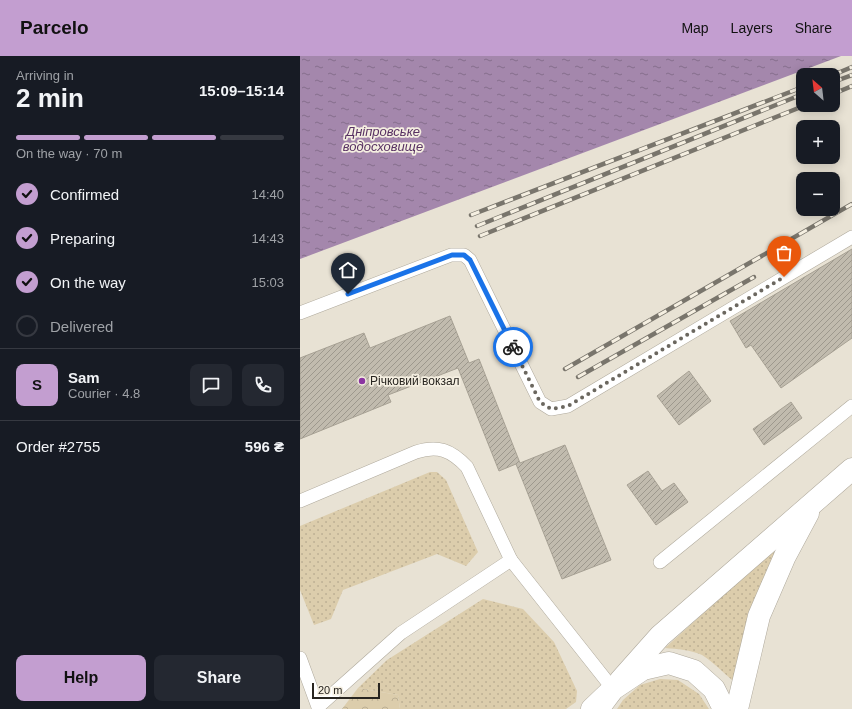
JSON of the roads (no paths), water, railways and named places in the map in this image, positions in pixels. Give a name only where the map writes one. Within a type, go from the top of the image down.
[{"type":"street","points":[[598,709],[613,689],[660,636],[852,468]]},
{"type":"street","points":[[737,709],[759,616],[785,556],[816,500]]},
{"type":"street","points":[[592,709],[613,689],[642,669],[669,663],[694,671],[714,689],[724,709]]},
{"type":"lane","points":[[300,314],[452,255],[464,255],[470,260],[540,402],[551,409],[568,406],[852,237]]},
{"type":"lane","points":[[660,562],[852,406]]},
{"type":"lane","points":[[300,501],[427,448],[443,449],[457,456],[467,467],[511,560],[613,689]]},
{"type":"lane","points":[[300,658],[316,708],[401,633],[511,560]]},
{"type":"water","name":"Дніпровське водосховище","points":[[300,56],[841,56],[809,68],[796,68],[796,73],[300,259]]},
{"type":"railway","points":[[840,72],[852,67]]},
{"type":"railway","points":[[840,79],[852,75]]},
{"type":"railway","points":[[840,91],[852,86]]},
{"type":"railway","points":[[471,215],[796,90]]},
{"type":"railway","points":[[477,226],[796,97]]},
{"type":"railway","points":[[480,236],[796,109]]},
{"type":"railway","points":[[565,369],[852,204]]},
{"type":"railway","points":[[578,377],[754,277]]},
{"type":"place","name":"Річковий вокзал","points":[[362,381]]}]
